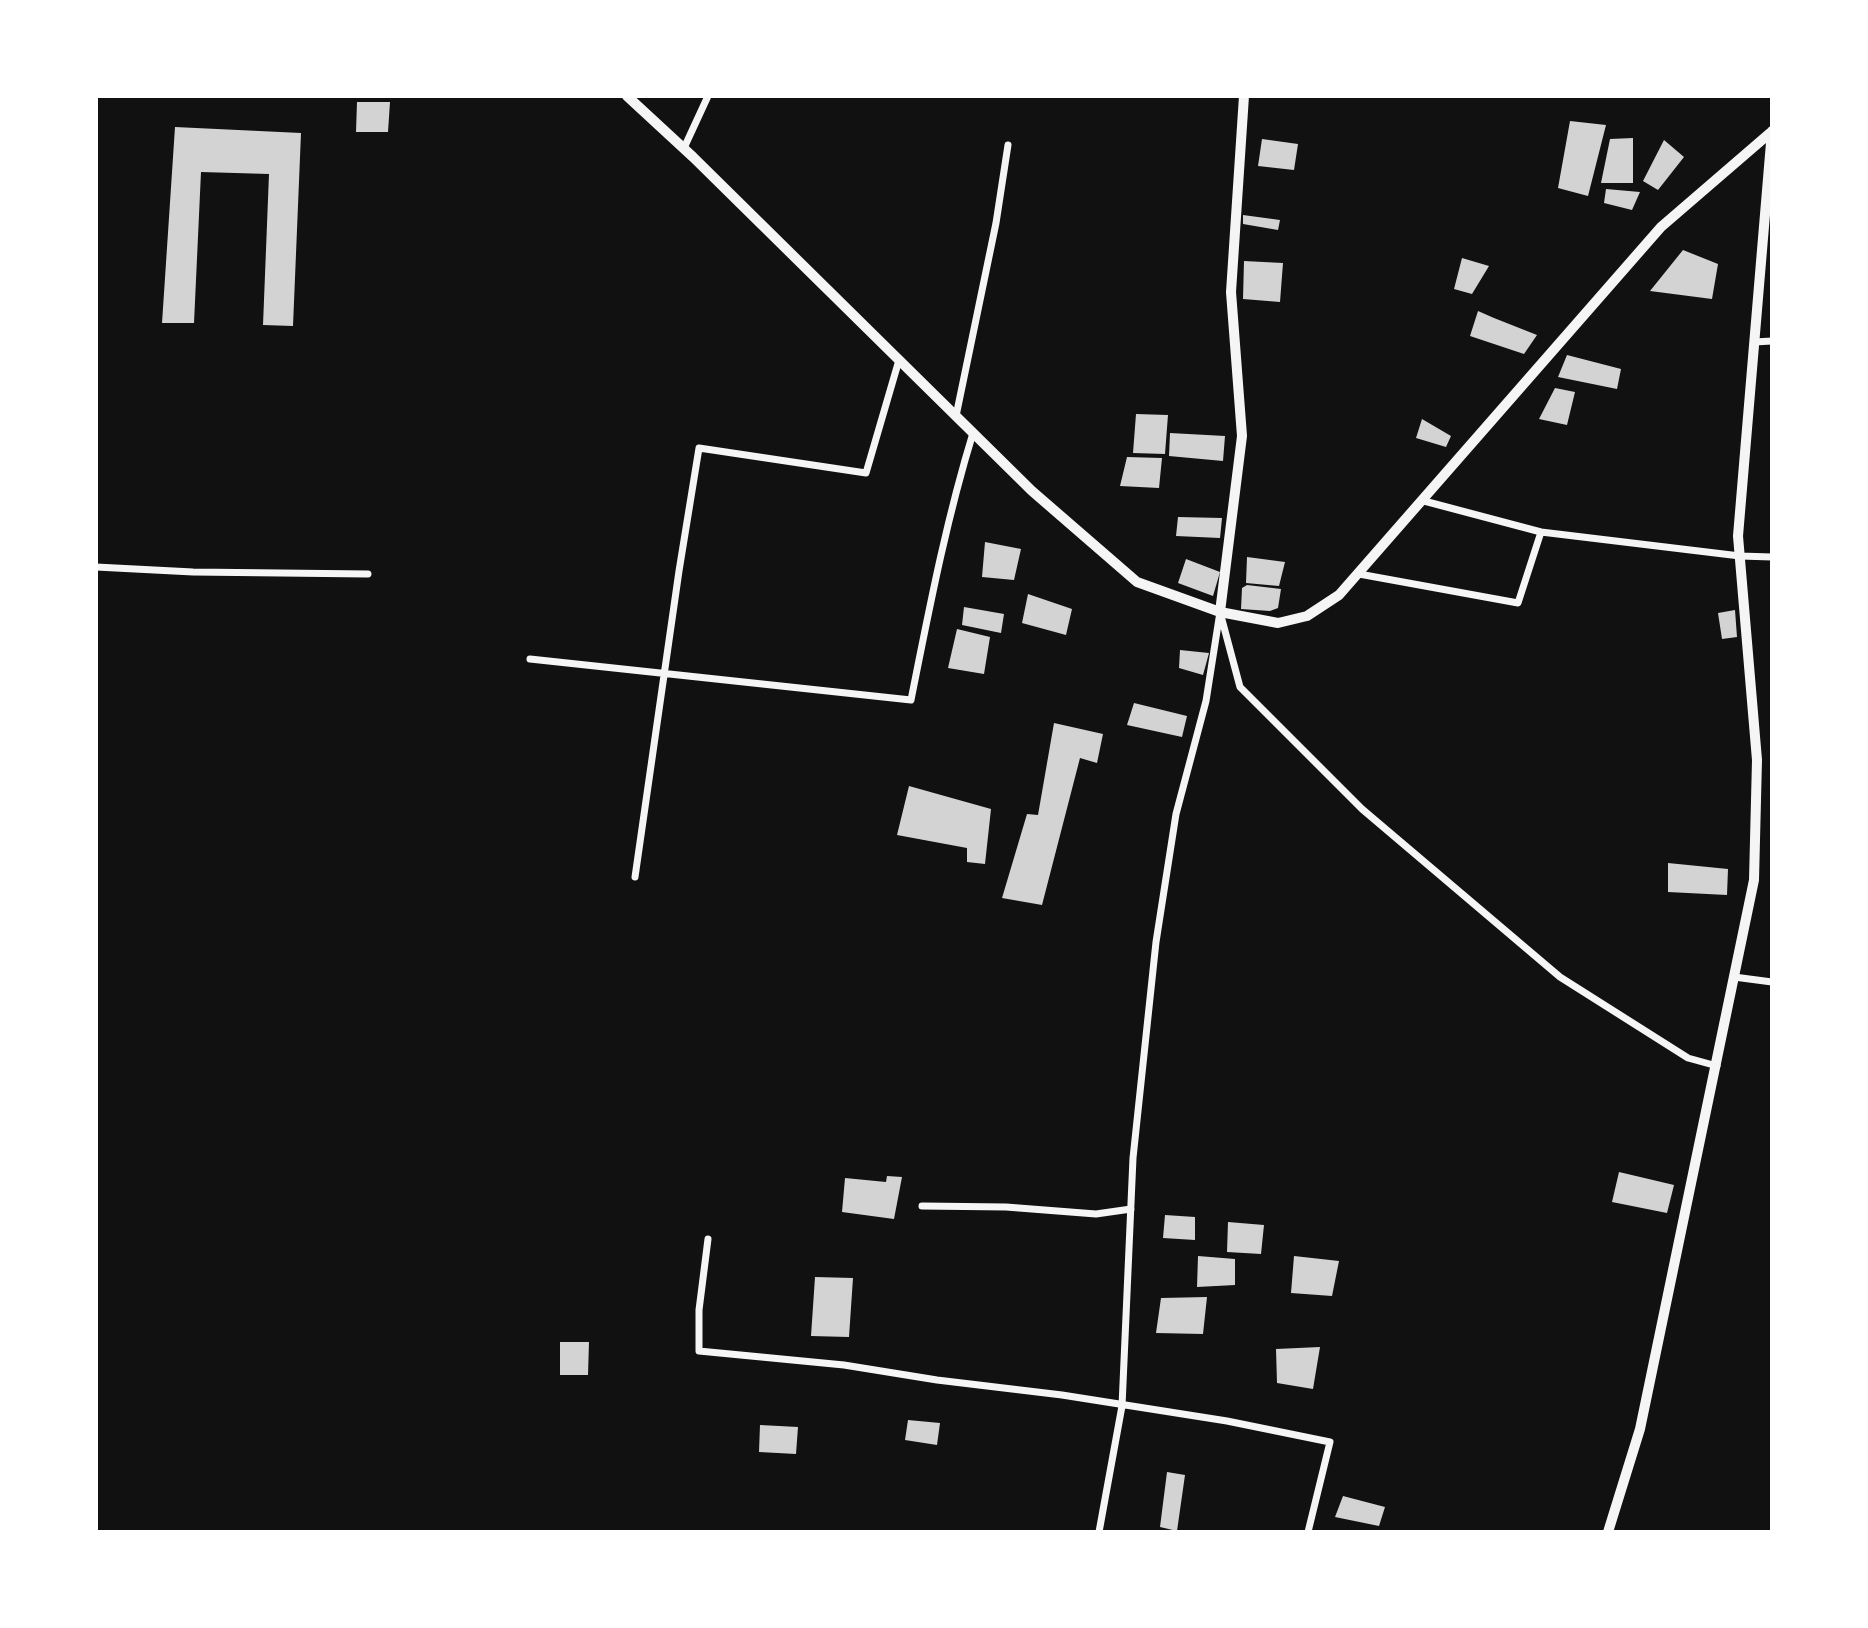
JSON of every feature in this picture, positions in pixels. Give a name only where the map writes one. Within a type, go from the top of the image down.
[{"type":"street","points":[[627,96],[684,148],[1032,491],[1137,582],[1220,612],[1278,623],[1307,616],[1339,595],[1661,227],[1771,132]]},
{"type":"street","points":[[684,148],[708,96]]},
{"type":"street","points":[[1099,1532],[1122,1406],[1133,1158],[1158,929],[1176,814],[1206,701],[1242,436],[1230,292],[1244,96]]},
{"type":"street","points":[[1608,1532],[1640,1429],[1754,880],[1757,760],[1738,536],[1768,209],[1771,132]]},
{"type":"street","points":[[956,416],[996,223],[1008,145]]},
{"type":"street","points":[[1754,342],[1772,341]]},
{"type":"street","points":[[635,877],[699,448],[866,473],[899,360]]},
{"type":"street","points":[[530,659],[911,700],[937,573],[973,433]]},
{"type":"street","points":[[1424,501],[1541,532],[1740,556],[1772,557]]},
{"type":"street","points":[[1359,574],[1518,603],[1541,532]]},
{"type":"street","points":[[96,566],[205,572],[368,574]]},
{"type":"street","points":[[1220,612],[1240,687],[1362,809],[1560,977],[1688,1058],[1717,1066]]},
{"type":"street","points":[[1734,977],[1772,982]]},
{"type":"street","points":[[922,1206],[1006,1207],[1096,1214],[1131,1209]]},
{"type":"street","points":[[708,1239],[699,1310],[699,1351],[844,1365],[937,1380],[1062,1395],[1227,1421],[1330,1442],[1308,1532]]},
{"type":"building","points":[[357,102],[390,102],[388,132],[356,132]]},
{"type":"building","points":[[1570,121],[1606,125],[1588,196],[1558,188]]},
{"type":"building","points":[[175,127],[301,133],[293,326],[263,325],[269,174],[201,172],[194,323],[162,323]]},
{"type":"building","points":[[1633,138],[1633,183],[1601,183],[1610,139]]},
{"type":"building","points":[[1262,139],[1298,144],[1294,170],[1258,166]]},
{"type":"building","points":[[1664,140],[1684,157],[1658,190],[1643,181]]},
{"type":"building","points":[[1606,189],[1640,192],[1632,210],[1604,203]]},
{"type":"building","points":[[1243,215],[1280,220],[1278,230],[1243,224]]},
{"type":"building","points":[[1683,250],[1718,264],[1712,299],[1650,291]]},
{"type":"building","points":[[1462,258],[1489,266],[1472,294],[1454,289]]},
{"type":"building","points":[[1244,261],[1283,263],[1280,302],[1243,299]]},
{"type":"building","points":[[1478,311],[1537,335],[1524,354],[1470,336]]},
{"type":"building","points":[[1567,355],[1621,369],[1617,389],[1558,377]]},
{"type":"building","points":[[1555,388],[1575,392],[1567,425],[1539,419]]},
{"type":"building","points":[[1136,414],[1168,415],[1165,454],[1133,453]]},
{"type":"building","points":[[1422,419],[1451,436],[1446,447],[1416,438]]},
{"type":"building","points":[[1170,433],[1225,436],[1223,461],[1169,456]]},
{"type":"building","points":[[1127,457],[1162,458],[1159,488],[1120,486]]},
{"type":"building","points":[[1178,517],[1222,518],[1220,538],[1176,536]]},
{"type":"building","points":[[985,542],[1021,549],[1014,580],[982,577]]},
{"type":"building","points":[[1247,557],[1285,562],[1279,586],[1246,583]]},
{"type":"building","points":[[1186,559],[1220,572],[1213,596],[1178,583]]},
{"type":"building","points":[[1247,585],[1281,589],[1278,608],[1270,611],[1241,609],[1242,588]]},
{"type":"building","points":[[1028,594],[1072,609],[1066,635],[1022,623]]},
{"type":"building","points":[[964,607],[1004,614],[1001,633],[962,625]]},
{"type":"building","points":[[1735,610],[1737,637],[1722,639],[1718,613]]},
{"type":"building","points":[[957,629],[990,637],[984,674],[948,668]]},
{"type":"building","points":[[1180,650],[1209,653],[1203,675],[1179,668]]},
{"type":"building","points":[[1134,703],[1187,716],[1182,737],[1127,725]]},
{"type":"building","points":[[1054,723],[1103,734],[1097,763],[1080,758],[1042,905],[1002,898],[1027,814],[1038,815]]},
{"type":"building","points":[[909,786],[991,809],[985,864],[967,862],[967,848],[897,835]]},
{"type":"building","points":[[1668,863],[1728,869],[1727,895],[1668,892]]},
{"type":"building","points":[[1619,1172],[1674,1185],[1667,1213],[1612,1202]]},
{"type":"building","points":[[887,1176],[902,1177],[894,1219],[842,1212],[845,1178],[886,1182]]},
{"type":"building","points":[[1165,1215],[1195,1217],[1195,1240],[1163,1238]]},
{"type":"building","points":[[1228,1222],[1264,1225],[1261,1254],[1227,1252]]},
{"type":"building","points":[[1198,1256],[1235,1259],[1235,1285],[1197,1287]]},
{"type":"building","points":[[1294,1256],[1339,1261],[1332,1296],[1291,1293]]},
{"type":"building","points":[[815,1277],[853,1278],[849,1337],[811,1336]]},
{"type":"building","points":[[1207,1297],[1203,1334],[1156,1333],[1161,1298]]},
{"type":"building","points":[[560,1342],[589,1342],[588,1375],[560,1375]]},
{"type":"building","points":[[1320,1347],[1313,1389],[1277,1383],[1276,1349]]},
{"type":"building","points":[[908,1420],[940,1423],[937,1445],[905,1440]]},
{"type":"building","points":[[760,1425],[798,1427],[796,1454],[759,1452]]},
{"type":"building","points":[[1167,1472],[1185,1475],[1177,1531],[1160,1527]]},
{"type":"building","points":[[1343,1496],[1385,1507],[1379,1526],[1335,1517]]}]
